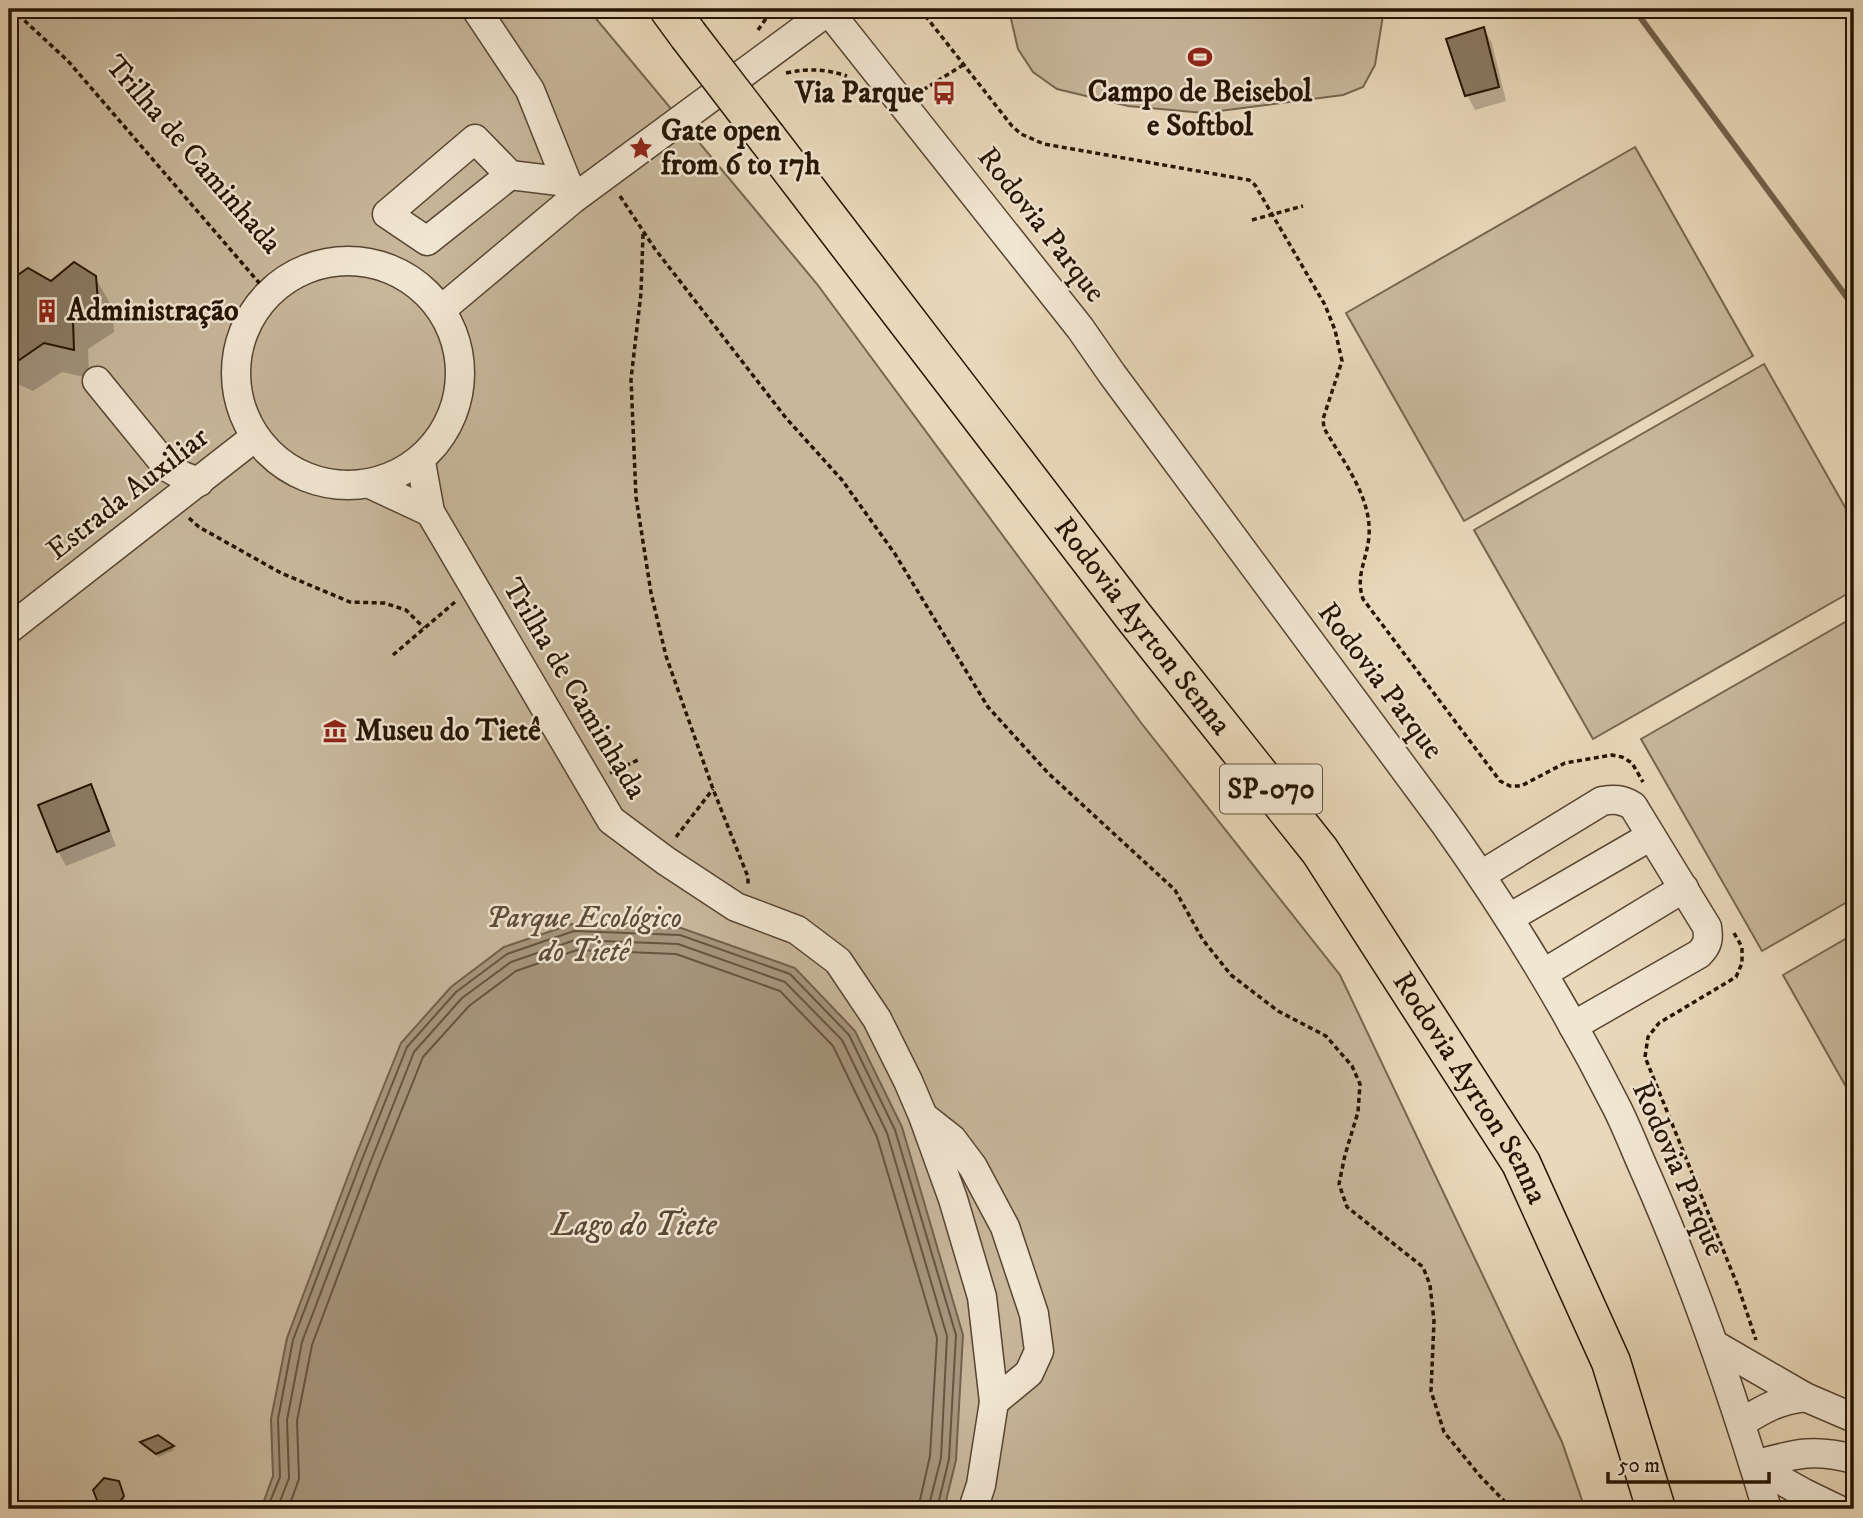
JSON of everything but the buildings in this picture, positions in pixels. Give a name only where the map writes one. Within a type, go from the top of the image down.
[{"type":"highway","name":"Rodovia Ayrton Senna","points":[[678,22],[1133,617],[1320,851],[1521,1163],[1611,1362],[1656,1509]]},
{"type":"street","points":[[476,9],[530,90],[570,191]]},
{"type":"street","points":[[442,309],[570,191],[606,175],[828,10]]},
{"type":"street","name":"Rodovia Parque","points":[[828,10],[1080,328],[1481,875],[1509,918],[1544,974],[1623,1122],[1677,1243],[1715,1345],[1754,1465]]},
{"type":"street","points":[[510,175],[570,191]]},
{"type":"street","points":[[267,292],[300,269],[338,259],[378,263],[414,281],[442,309],[457,342],[461,379],[453,414],[421,462]]},
{"type":"street","name":"Trilha de Caminhada","points":[[267,292],[240,337],[236,389],[255,437],[279,462],[308,479],[342,486],[370,484],[421,462],[430,512],[611,820],[738,908],[797,930],[838,961],[877,1019],[923,1116],[953,1199],[982,1297],[994,1402],[981,1485],[973,1509]]},
{"type":"street","points":[[97,381],[167,467],[199,482]]},
{"type":"street","name":"Estrada Auxiliar","points":[[9,629],[255,437]]},
{"type":"street","name":"Trilha de Caminhada","points":[[370,484],[430,512]]},
{"type":"street","points":[[1481,875],[1602,801],[1613,799],[1624,800],[1633,806],[1684,888],[1707,927],[1709,938],[1706,947],[1699,954],[1573,1026]]},
{"type":"street","points":[[1509,918],[1651,836]]},
{"type":"street","points":[[1544,974],[1684,888]]},
{"type":"street","points":[[923,1116],[952,1139],[974,1167],[1005,1227],[1034,1314],[1038,1351],[1029,1373],[994,1402]]},
{"type":"street","points":[[1715,1345],[1811,1400],[1854,1418]]},
{"type":"street","points":[[1741,1423],[1788,1399],[1811,1400]]},
{"type":"street","points":[[1811,1400],[1828,1438],[1842,1456]]},
{"type":"street","points":[[1754,1465],[1807,1452],[1842,1456]]},
{"type":"street","points":[[1754,1465],[1768,1509]]},
{"type":"street","points":[[1754,1465],[1837,1509]]},
{"type":"path","name":"Trilha de Caminhada","points":[[12,9],[68,61],[267,292]]},
{"type":"path","points":[[920,9],[1021,134],[1044,144],[1249,180],[1255,185],[1325,305],[1335,330],[1342,361],[1323,419],[1324,428],[1359,490],[1367,511],[1369,535],[1358,586],[1363,599],[1500,781],[1510,786],[1521,786],[1565,763],[1612,755],[1632,763],[1646,786]]},
{"type":"path","points":[[902,103],[963,65]]},
{"type":"path","points":[[606,175],[643,232],[786,418],[842,480],[895,554],[988,707],[1048,773],[1175,890],[1203,940],[1231,975],[1278,1011],[1326,1036],[1352,1066],[1360,1084],[1359,1112],[1339,1184],[1347,1207],[1423,1267],[1430,1284],[1434,1321],[1431,1391],[1444,1432],[1480,1476],[1512,1509]]},
{"type":"path","points":[[1252,220],[1303,206]]},
{"type":"path","points":[[643,232],[641,293],[631,379],[636,497],[651,593],[666,656],[713,789],[748,877],[749,886],[738,908]]},
{"type":"path","points":[[172,503],[199,527],[281,573],[350,602],[384,603],[405,610],[424,628]]},
{"type":"path","points":[[393,655],[473,587]]},
{"type":"path","points":[[589,782],[640,759]]},
{"type":"path","points":[[661,857],[713,789]]},
{"type":"path","points":[[1728,924],[1742,947],[1742,963],[1736,976],[1659,1023],[1648,1037],[1645,1057],[1739,1289],[1767,1376]]},
{"type":"green space","name":"Parque Ecológico do Tietê","points":[[9,9],[588,9],[817,284],[1142,724],[1340,975],[1562,1442],[1585,1509],[9,1509]]},
{"type":"green space","name":"Campo de Beisebol e Softbol","points":[[1012,9],[1384,9],[1375,65],[1363,87],[1343,95],[1204,113],[1128,106],[1057,89],[1033,72],[1018,49],[1011,19]]},
{"type":"green space","points":[[1635,147],[1753,356],[1464,521],[1346,313]]},
{"type":"green space","points":[[1764,364],[1854,523],[1854,590],[1593,739],[1474,530]]},
{"type":"green space","points":[[1854,617],[1854,898],[1762,951],[1641,739]]},
{"type":"green space","points":[[1854,934],[1854,1101],[1783,975]]},
{"type":"water","name":"Lago do Tiete","points":[[572,924],[681,928],[795,968],[855,1031],[902,1127],[963,1335],[956,1460],[944,1509],[257,1509],[262,1506],[273,1476],[271,1419],[287,1338],[401,1043],[451,987],[504,947]]},
{"type":"waterway","points":[[1634,9],[1854,307]]},
{"type":"place","name":"Campo de Beisebol e Softbol","points":[[1200,57]]},
{"type":"place","name":"Via Parque","points":[[944,93]]},
{"type":"place","name":"Gate open from 6 to 17h","points":[[641,148]]},
{"type":"place","name":"Administração","points":[[47,311]]},
{"type":"place","name":"Museu do Tietê","points":[[335,731]]}]
